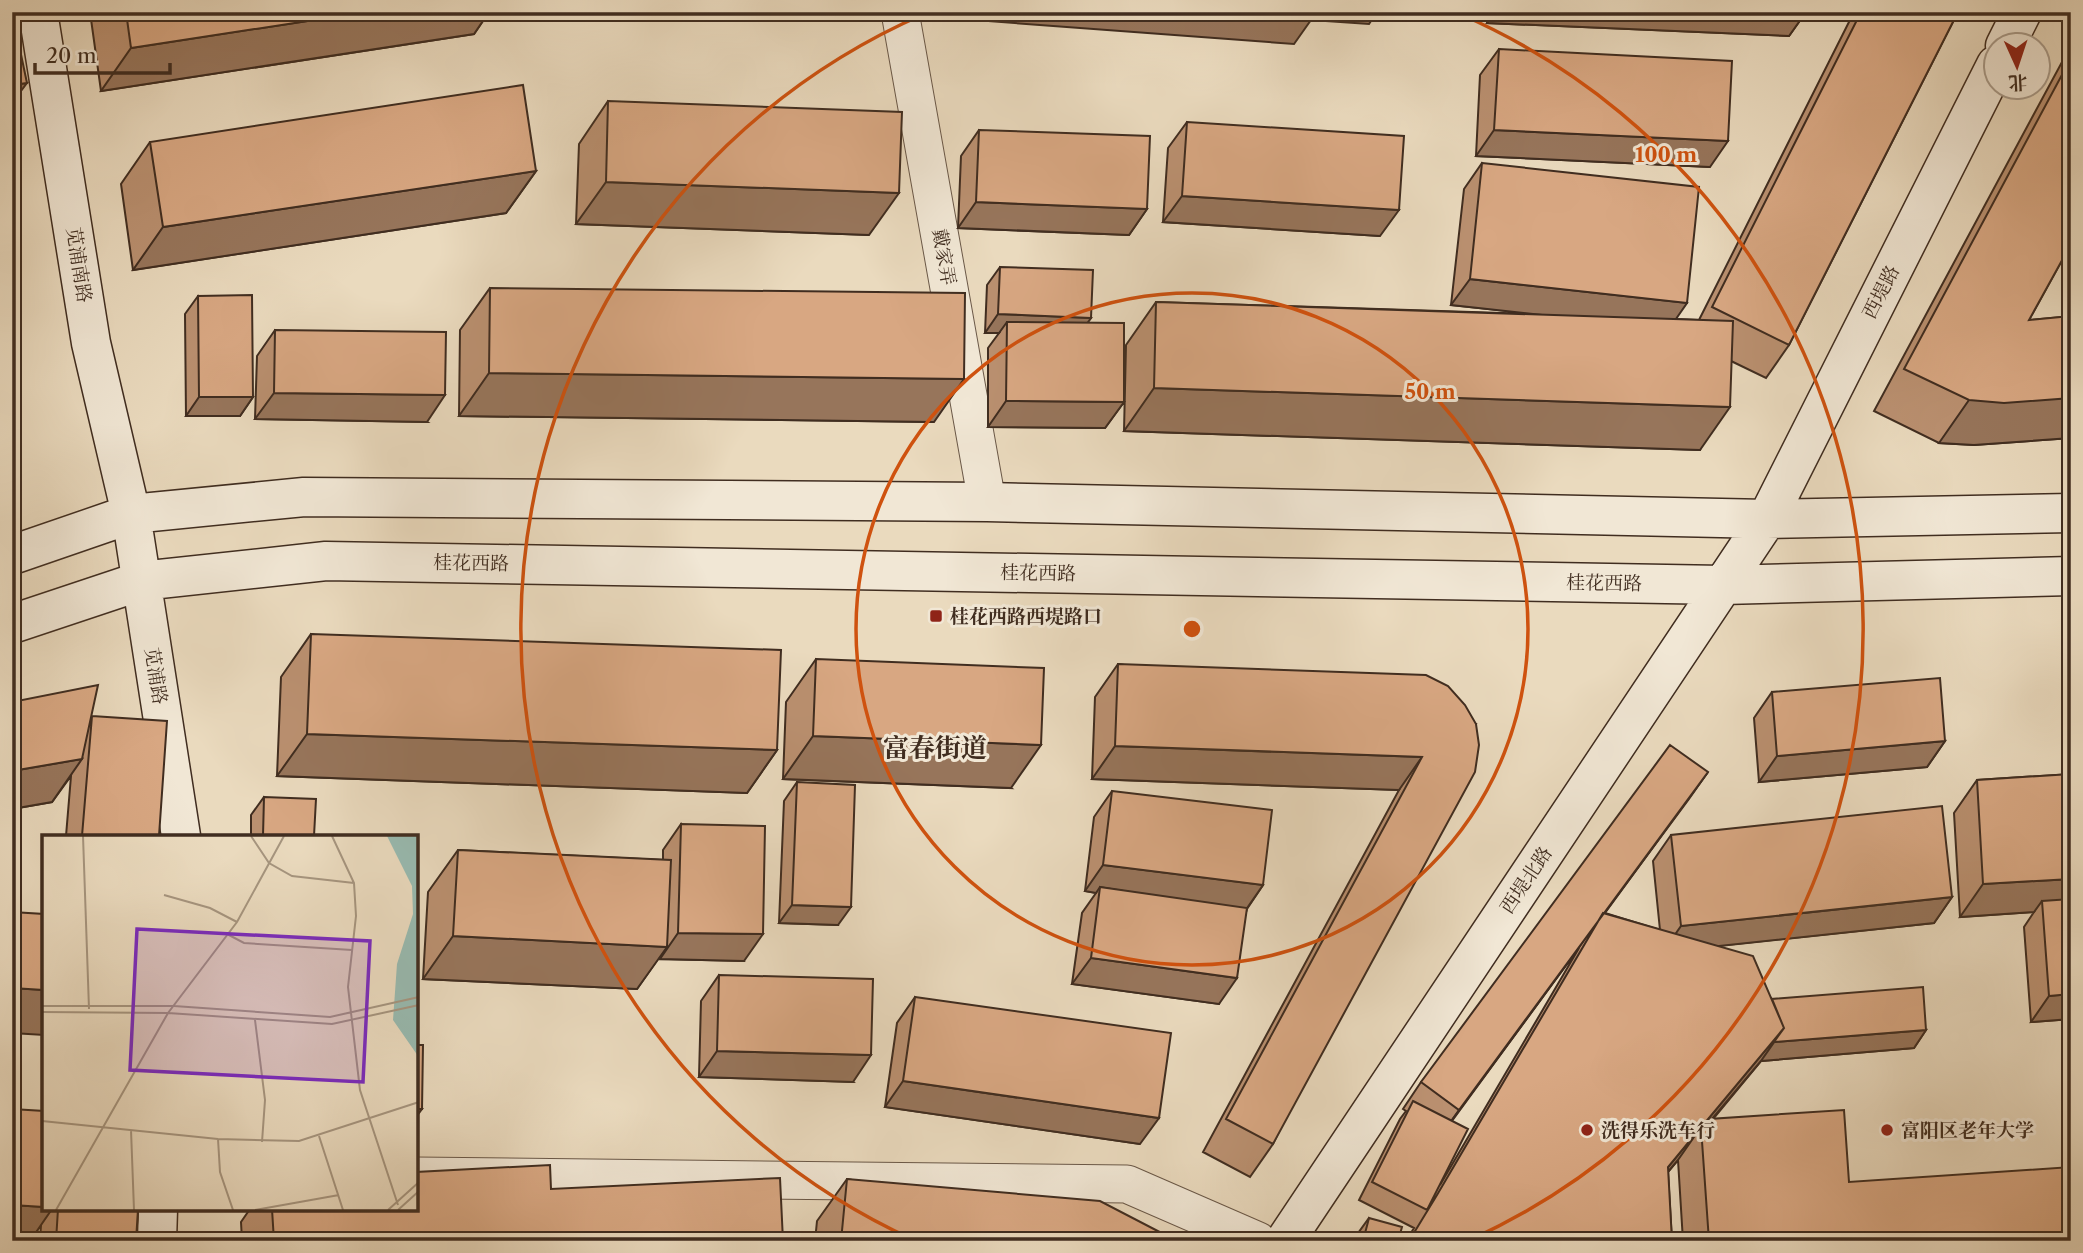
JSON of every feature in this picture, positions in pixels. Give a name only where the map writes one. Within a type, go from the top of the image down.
[{"type":"main road","name":"苋浦南路","points":[[38,12],[91,343],[131,514]]},
{"type":"main road","points":[[2013,32],[2022,12]]},
{"type":"main road","name":"西堤路","points":[[1767,519],[1982,93]]},
{"type":"main road","points":[[12,555],[131,514],[304,497],[987,502],[1767,519],[2071,513]]},
{"type":"main road","name":"苋浦路","points":[[131,514],[181,835]]},
{"type":"main road","name":"西堤北路","points":[[1285,1241],[1767,519]]},
{"type":"main road","name":"桂花西路","points":[[12,624],[141,581],[326,561],[1723,584],[2071,576]]},
{"type":"main road","points":[[157,1241],[159,1211]]},
{"type":"street","name":"戴家弄","points":[[900,12],[987,502]]},
{"type":"street","points":[[418,1176],[1128,1184],[1258,1241]]},
{"type":"building","points":[[12,12],[27,83],[12,85]]},
{"type":"building","points":[[126,12],[366,12],[131,48]]},
{"type":"building","points":[[1861,12],[1958,12],[1789,345],[1712,307]]},
{"type":"building","points":[[1499,49],[1732,61],[1728,141],[1494,130]]},
{"type":"building","points":[[2071,58],[2071,244],[2029,320],[2071,316],[2071,398],[2004,403],[1969,400],[1904,369],[2047,102],[2052,102],[2052,93]]},
{"type":"building","points":[[523,85],[536,171],[163,227],[150,142]]},
{"type":"building","points":[[608,101],[902,112],[899,193],[606,182]]},
{"type":"building","points":[[1187,122],[1404,136],[1399,210],[1182,196]]},
{"type":"building","points":[[979,130],[1150,136],[1147,209],[976,202]]},
{"type":"building","points":[[1482,163],[1699,187],[1687,303],[1470,279]]},
{"type":"building","points":[[1000,267],[1093,270],[1091,318],[998,314]]},
{"type":"building","points":[[490,288],[965,293],[964,379],[489,373]]},
{"type":"building","points":[[252,295],[253,397],[199,397],[198,296]]},
{"type":"building","points":[[1156,302],[1733,321],[1730,407],[1154,388]]},
{"type":"building","points":[[1007,322],[1124,323],[1124,402],[1006,401]]},
{"type":"building","points":[[275,330],[446,332],[445,395],[274,393]]},
{"type":"building","points":[[311,634],[781,650],[777,750],[307,734]]},
{"type":"building","points":[[816,659],[1044,668],[1041,745],[813,736]]},
{"type":"building","points":[[1118,664],[1426,675],[1448,686],[1465,705],[1476,724],[1479,745],[1475,772],[1273,1144],[1226,1119],[1422,757],[1115,746]]},
{"type":"building","points":[[1940,678],[1945,741],[1777,756],[1772,692]]},
{"type":"building","points":[[98,685],[82,759],[12,771],[12,702]]},
{"type":"building","points":[[92,716],[167,721],[159,835],[82,835]]},
{"type":"building","points":[[1670,745],[1708,772],[1459,1110],[1421,1082]]},
{"type":"building","points":[[2071,774],[2071,879],[1983,884],[1977,780]]},
{"type":"building","points":[[797,782],[855,785],[851,907],[792,905]]},
{"type":"building","points":[[1112,791],[1272,810],[1263,885],[1103,865]]},
{"type":"building","points":[[264,797],[316,799],[314,835],[263,835]]},
{"type":"building","points":[[1942,806],[1952,897],[1681,926],[1671,835]]},
{"type":"building","points":[[681,824],[765,826],[763,934],[678,933]]},
{"type":"building","points":[[458,850],[671,860],[667,947],[453,936]]},
{"type":"building","points":[[1100,887],[1247,908],[1237,978],[1091,958]]},
{"type":"building","points":[[2071,899],[2071,994],[2049,996],[2042,901]]},
{"type":"building","points":[[12,912],[42,914],[42,990],[12,988]]},
{"type":"building","points":[[1603,913],[1753,956],[1784,1028],[1708,1119],[1844,1110],[1849,1182],[2071,1167],[2071,1241],[1709,1241],[1701,1127],[1668,1167],[1672,1241],[1409,1241]]},
{"type":"building","points":[[719,975],[873,979],[871,1055],[717,1051]]},
{"type":"building","points":[[1923,987],[1926,1030],[1774,1042],[1784,1028],[1772,999]]},
{"type":"building","points":[[915,997],[1171,1033],[1159,1118],[903,1081]]},
{"type":"building","points":[[418,1045],[423,1045],[422,1109],[418,1109]]},
{"type":"building","points":[[1413,1101],[1468,1129],[1427,1210],[1372,1182]]},
{"type":"building","points":[[12,1109],[42,1111],[42,1207],[12,1205]]},
{"type":"building","points":[[550,1165],[551,1189],[780,1178],[783,1241],[274,1241],[272,1211],[418,1211],[418,1172]]},
{"type":"building","points":[[847,1179],[1100,1201],[1177,1241],[841,1241]]},
{"type":"building","points":[[58,1211],[138,1211],[136,1241],[56,1241]]},
{"type":"building","points":[[1369,1218],[1402,1227],[1398,1241],[1363,1241]]},
{"type":"place","name":"桂花西路西堤路口","points":[[936,616]]},
{"type":"place","name":"洗得乐洗车行","points":[[1587,1130]]},
{"type":"place","name":"富阳区老年大学","points":[[1887,1130]]},
{"type":"district","name":"富春街道","points":[[935,748]]}]
